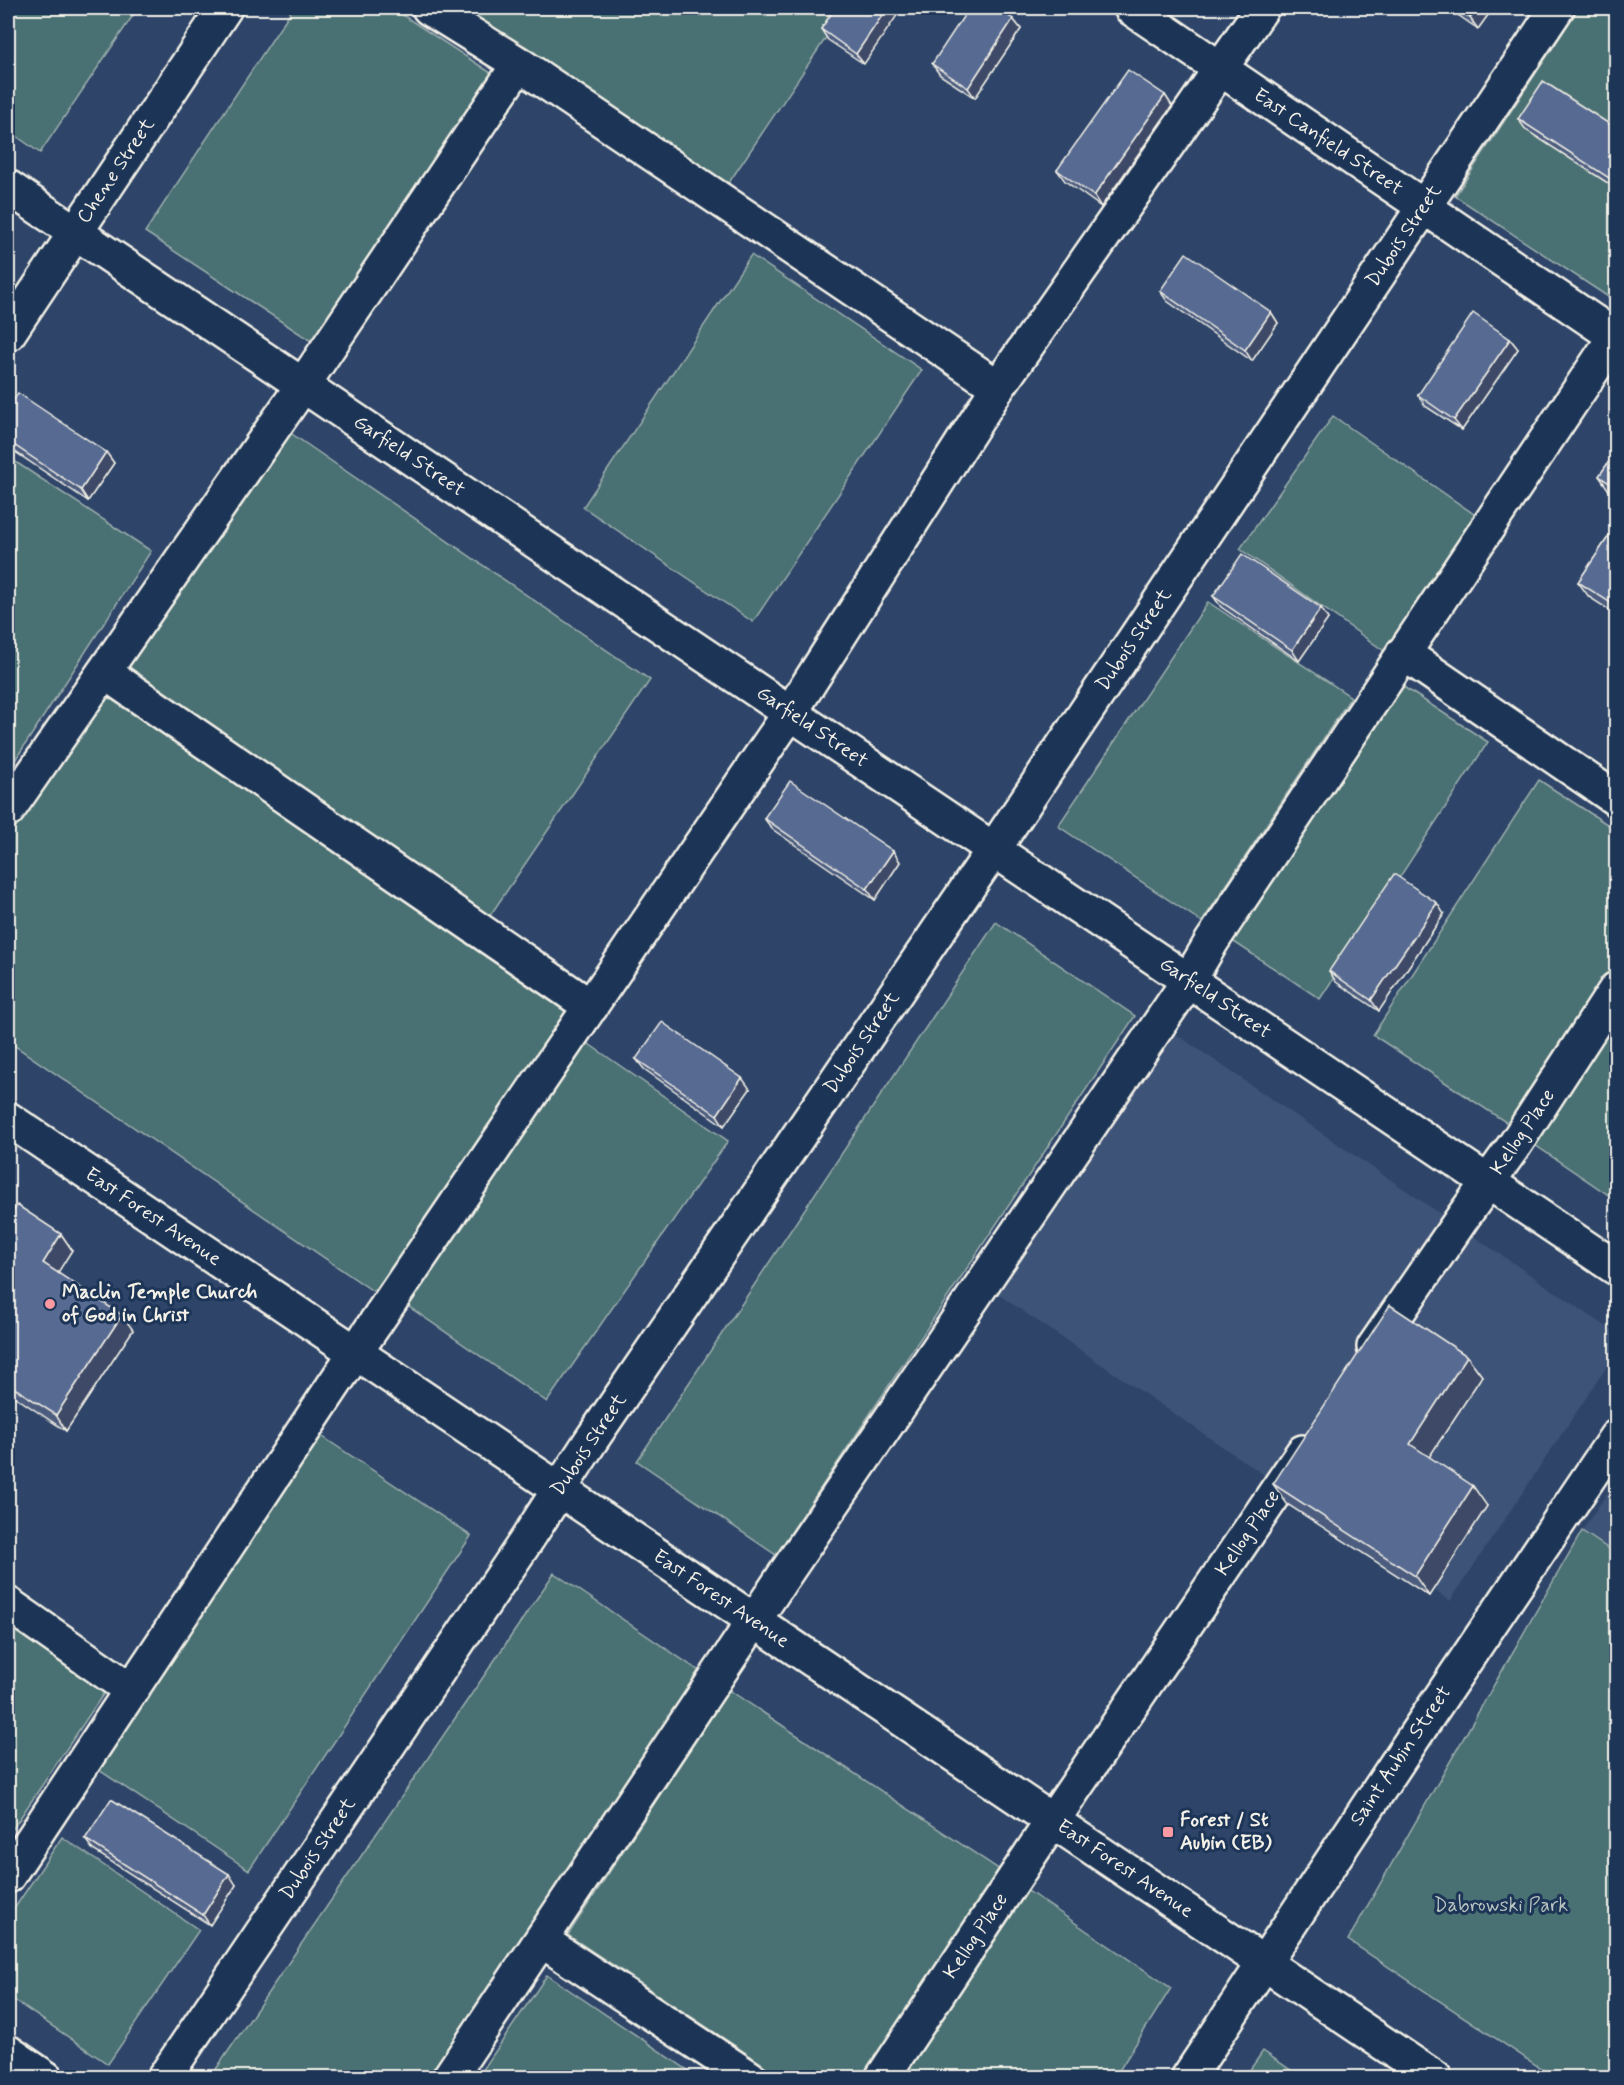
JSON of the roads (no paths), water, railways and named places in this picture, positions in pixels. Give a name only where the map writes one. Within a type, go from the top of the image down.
[{"type":"street","name":"Chene Street","points":[[8,334],[225,8]]},
{"type":"street","points":[[429,8],[519,64],[998,387]]},
{"type":"street","name":"East Canfield Street","points":[[1131,8],[1616,336]]},
{"type":"street","points":[[8,1876],[355,1353],[790,713],[998,387],[1262,8]]},
{"type":"street","name":"Dubois Street","points":[[164,2078],[558,1490],[994,849],[1557,8]]},
{"type":"street","points":[[8,810],[303,385],[519,64]]},
{"type":"street","name":"Garfield Street","points":[[8,187],[1617,1268]]},
{"type":"street","points":[[449,2078],[754,1620],[1189,980],[1212,941],[1616,336]]},
{"type":"street","points":[[1403,654],[1617,799]]},
{"type":"street","points":[[104,672],[591,1007]]},
{"type":"street","name":"Kellog Place","points":[[1357,1373],[1516,1143],[1617,989]]},
{"type":"street","name":"East Forest Avenue","points":[[8,1119],[1435,2078]]},
{"type":"street","name":"Kellog Place","points":[[882,2078],[1053,1820],[1317,1432]]},
{"type":"street","name":"Saint Aubin Street","points":[[1188,2078],[1416,1734],[1617,1437]]},
{"type":"street","points":[[8,1604],[131,1690]]},
{"type":"street","points":[[541,1940],[750,2078]]},
{"type":"street","points":[[8,2052],[46,2078]]},
{"type":"place","name":"Maclin Temple Church of God in Christ","points":[[50,1304]]},
{"type":"place","name":"Forest / St Aubin (EB)","points":[[1168,1832]]},
{"type":"park label","name":"Dabrowski Park","points":[[1501,1905]]}]
